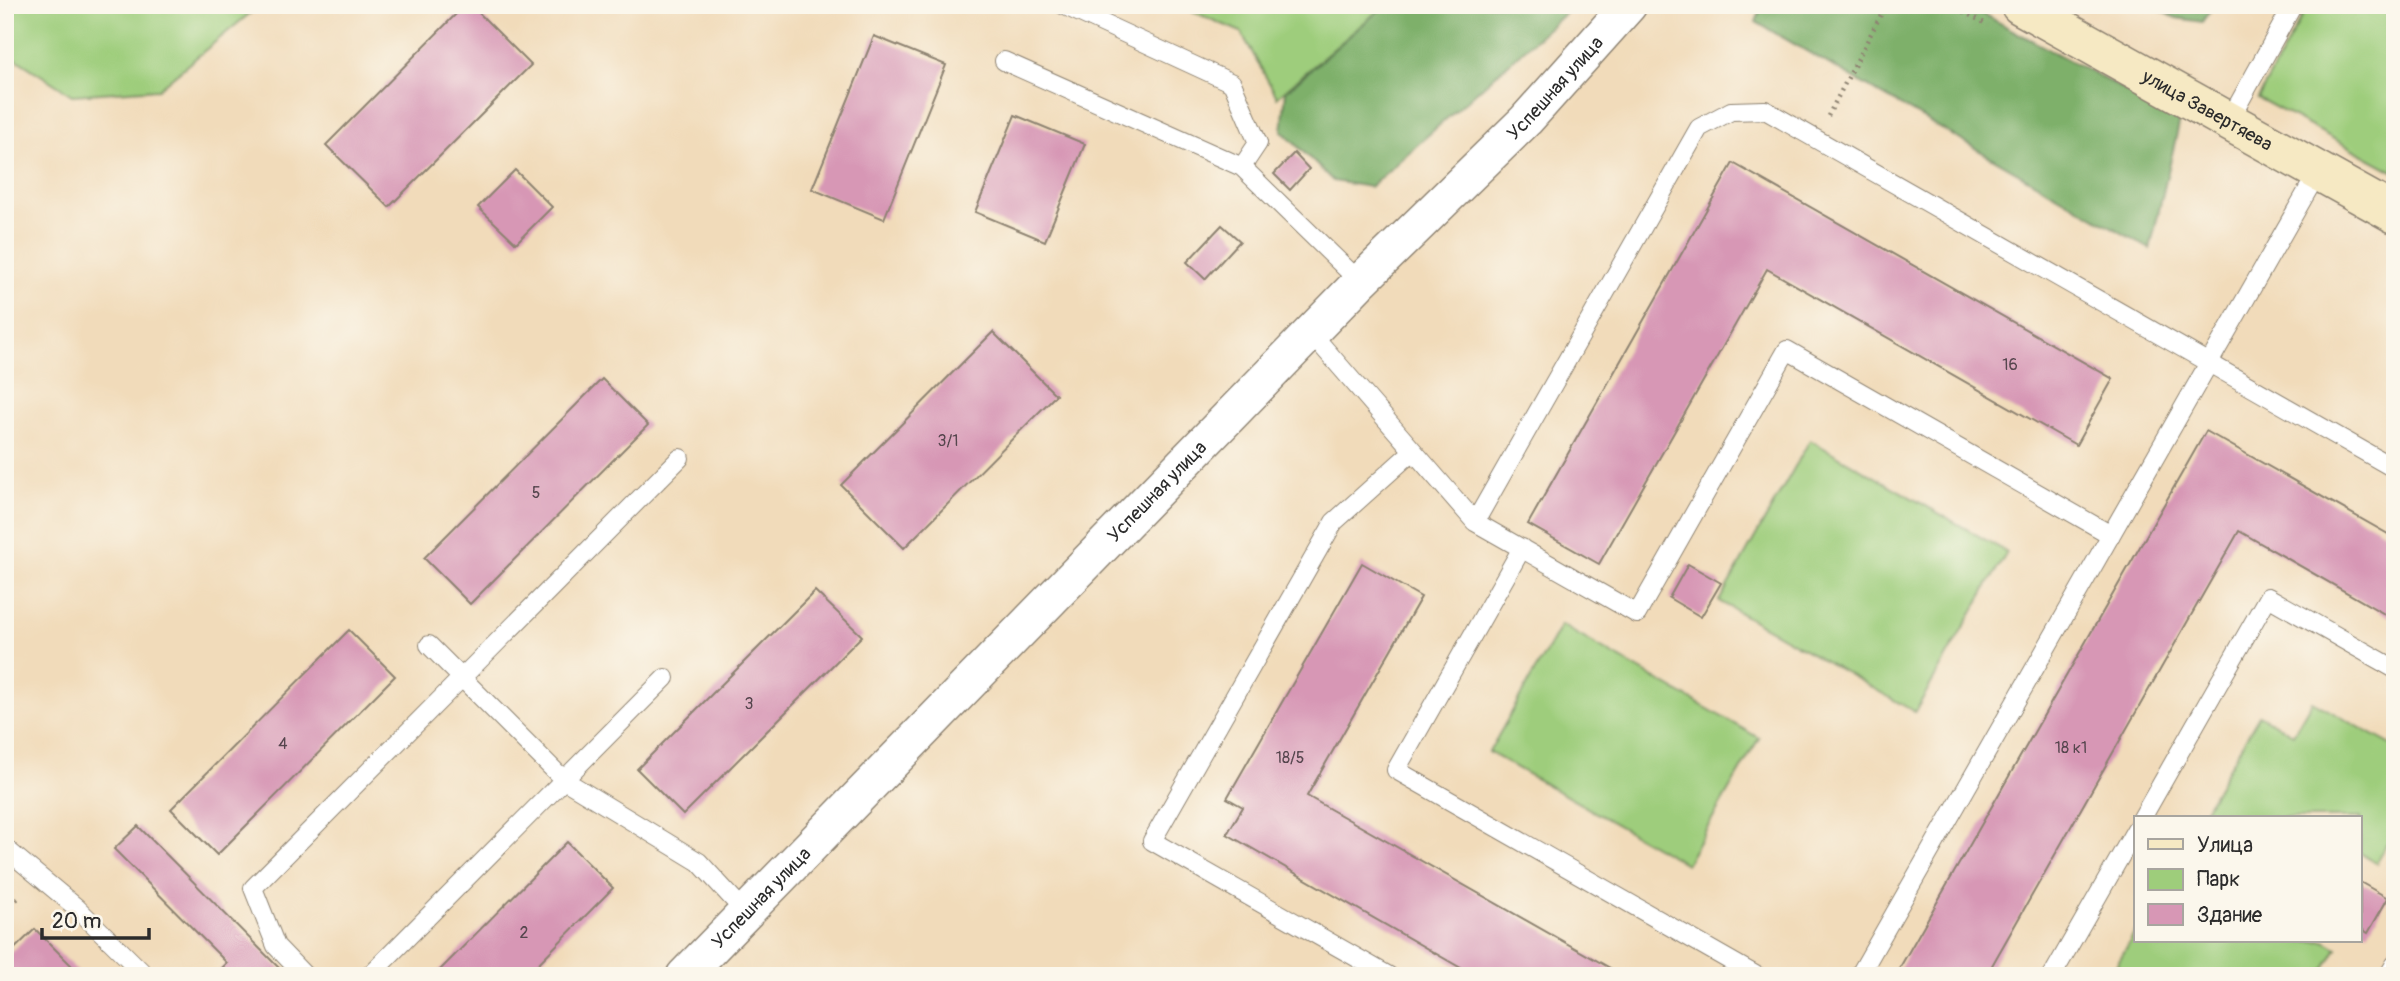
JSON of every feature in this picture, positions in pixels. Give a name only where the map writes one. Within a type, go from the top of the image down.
[{"type":"main road","name":"улица Завертяева","points":[[2020,5],[2395,214]]},
{"type":"street","name":"Успешная улица","points":[[684,976],[1360,282],[1526,120],[1629,5]]},
{"type":"lane","points":[[1063,5],[1232,83],[1258,143],[1242,167]]},
{"type":"lane","points":[[2229,121],[2293,5]]},
{"type":"lane","points":[[1004,61],[1242,167],[1360,282]]},
{"type":"lane","points":[[1475,522],[1699,128],[1731,111],[1765,110],[2395,469]]},
{"type":"lane","points":[[1859,976],[2318,172]]},
{"type":"lane","points":[[1311,333],[1475,522],[1637,614],[1787,350],[2111,535]]},
{"type":"lane","points":[[1389,976],[1152,841],[1334,522],[1413,451]]},
{"type":"lane","points":[[305,976],[276,946],[253,888],[680,458]]},
{"type":"lane","points":[[1522,548],[1396,770],[1757,976]]},
{"type":"lane","points":[[2143,816],[2268,597],[2395,669]]},
{"type":"lane","points":[[429,645],[564,780],[699,862],[746,913]]},
{"type":"lane","points":[[369,976],[665,678]]},
{"type":"lane","points":[[2052,976],[2134,832]]},
{"type":"lane","points":[[5,848],[77,908],[146,976]]},
{"type":"lane","points":[[2388,976],[2395,964]]},
{"type":"path","points":[[1816,139],[1886,5]]},
{"type":"green space","points":[[5,5],[260,5],[158,89],[72,95],[5,52]]},
{"type":"green space","points":[[1177,5],[1385,5],[1277,97],[1241,32]]},
{"type":"green space","points":[[1385,5],[1574,5],[1370,187],[1333,181],[1282,131],[1286,91]]},
{"type":"green space","points":[[1762,5],[1966,5],[2180,120],[2150,249],[1756,22]]},
{"type":"green space","points":[[2149,5],[2214,5],[2202,22],[2176,18]]},
{"type":"green space","points":[[2308,5],[2376,5],[2395,19],[2395,172],[2258,98]]},
{"type":"green space","points":[[1810,440],[2007,552],[1915,712],[1719,601]]},
{"type":"green space","points":[[1561,625],[1759,738],[1686,864],[1489,752]]},
{"type":"green space","points":[[2312,701],[2395,747],[2395,830],[2376,863],[2362,854],[2362,816],[2201,816],[2259,715],[2293,734]]},
{"type":"green space","points":[[2134,934],[2134,942],[2327,942],[2337,948],[2321,976],[2110,976]]},
{"type":"building","points":[[465,5],[471,5],[531,65],[389,207],[326,145]]},
{"type":"building","points":[[874,36],[946,65],[884,219],[812,189]]},
{"type":"building","points":[[1015,115],[1085,144],[1045,241],[975,212]]},
{"type":"building","points":[[1294,153],[1309,169],[1290,190],[1274,174]]},
{"type":"building","points":[[1733,163],[2113,379],[2076,445],[1767,269],[1599,564],[1528,524]]},
{"type":"building","points":[[515,170],[552,207],[516,243],[478,207]]},
{"type":"building","points":[[1222,225],[1240,241],[1205,279],[1187,262]]},
{"type":"building","points":[[993,332],[1056,395],[904,548],[841,485]]},
{"type":"building","points":[[602,379],[648,425],[470,604],[424,558]]},
{"type":"building","points":[[2206,431],[2395,538],[2395,620],[2239,531],[1986,976],[1895,976]]},
{"type":"building","points":[[1362,563],[1421,597],[1307,796],[1624,976],[1475,976],[1227,834],[1243,807],[1227,798]]},
{"type":"building","points":[[1688,564],[1721,583],[1701,617],[1669,598]]},
{"type":"building","points":[[815,591],[862,636],[683,815],[637,769]]},
{"type":"building","points":[[349,630],[395,676],[217,855],[171,809]]},
{"type":"building","points":[[138,826],[287,976],[214,976],[227,963],[114,849]]},
{"type":"building","points":[[567,842],[613,888],[526,976],[434,976]]},
{"type":"building","points":[[2362,883],[2388,898],[2368,933],[2362,929]]},
{"type":"building","points":[[35,929],[82,976],[5,976],[5,958]]}]
